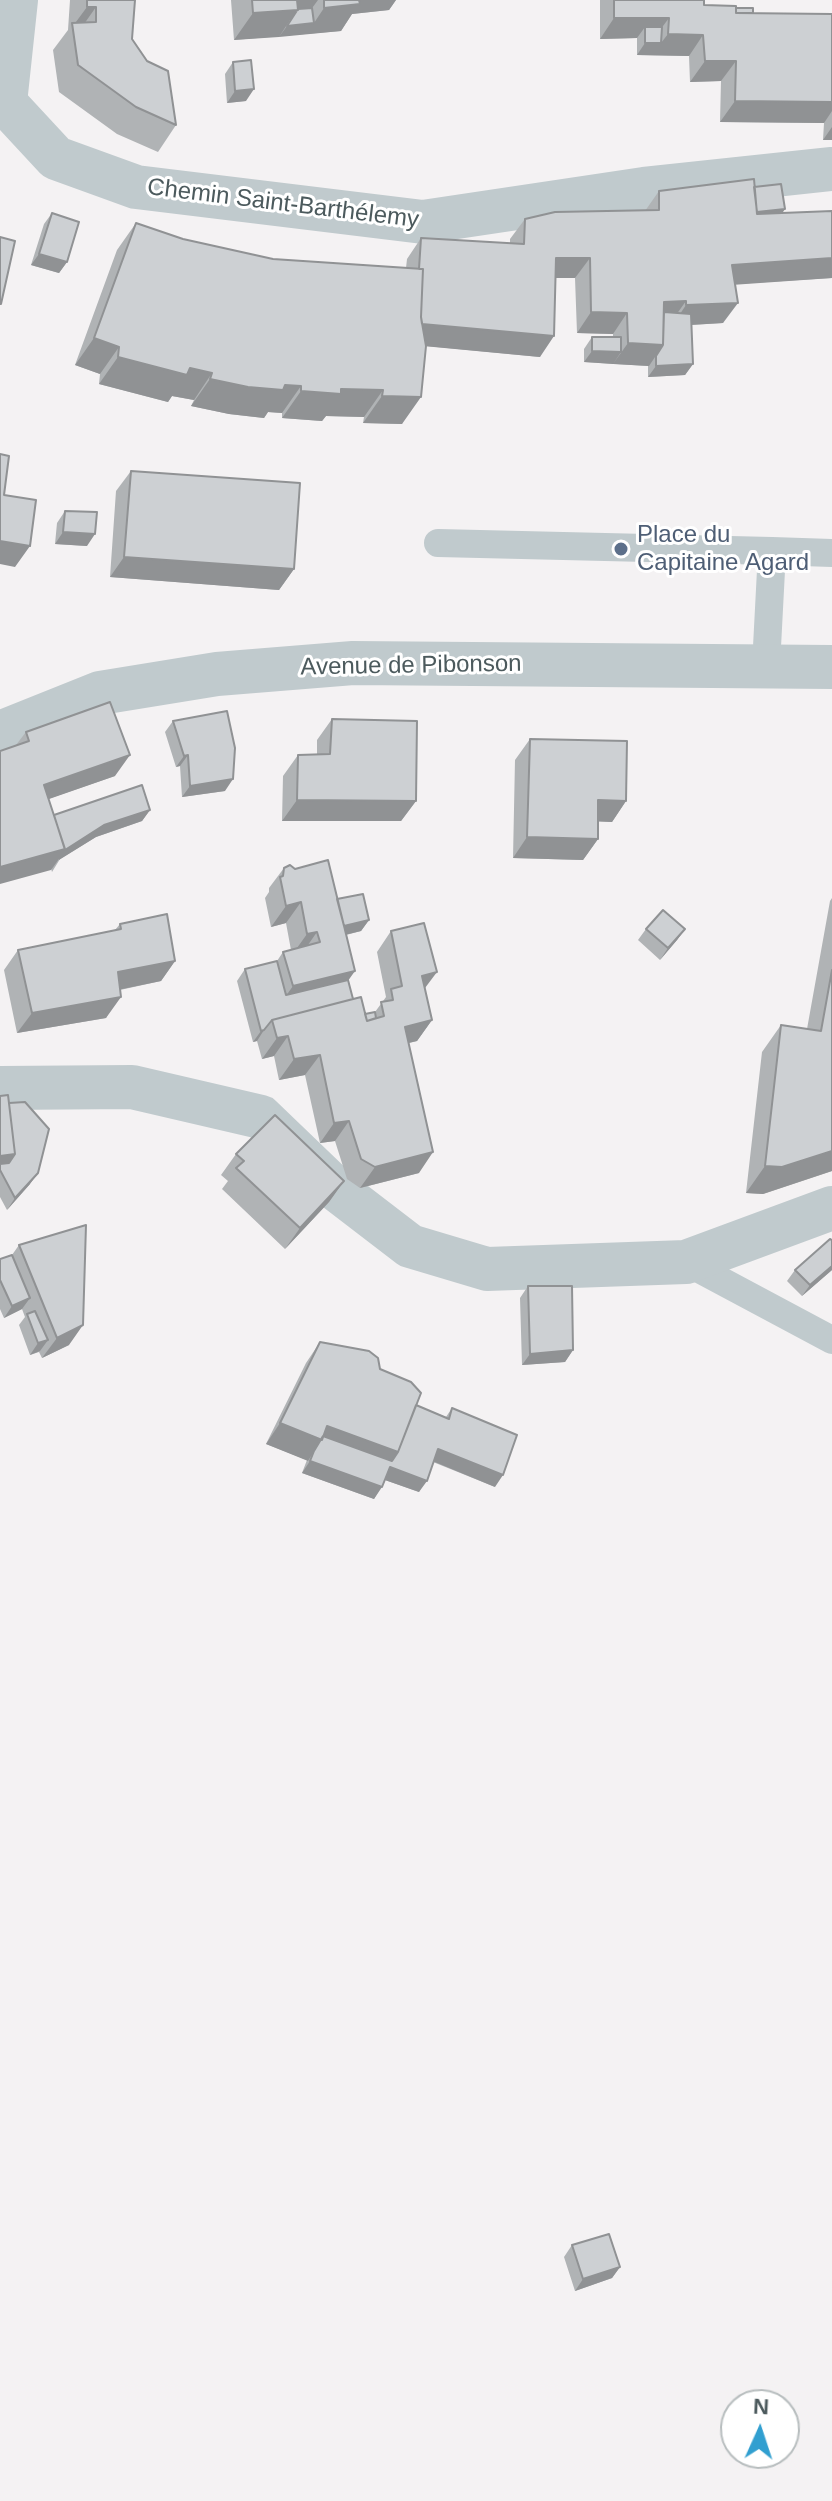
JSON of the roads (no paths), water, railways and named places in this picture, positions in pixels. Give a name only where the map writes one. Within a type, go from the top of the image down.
[{"type":"street","points":[[2,104],[16,0]]},
{"type":"street","name":"Chemin Saint-Barthélemy","points":[[2,104],[56,158],[136,187],[423,222],[644,189],[832,169]]},
{"type":"street","name":"Avenue de Pibonson","points":[[0,733],[100,693],[217,674],[353,663],[832,667]]},
{"type":"street","points":[[0,1088],[132,1087],[261,1117],[337,1190],[410,1246],[487,1269],[686,1262],[832,1208]]},
{"type":"lane","points":[[438,543],[832,553]]},
{"type":"lane","points":[[766,666],[772,551]]},
{"type":"lane","points":[[686,1262],[832,1340]]},
{"type":"place","name":"Place du Capitaine Agard","points":[[621,549]]}]
